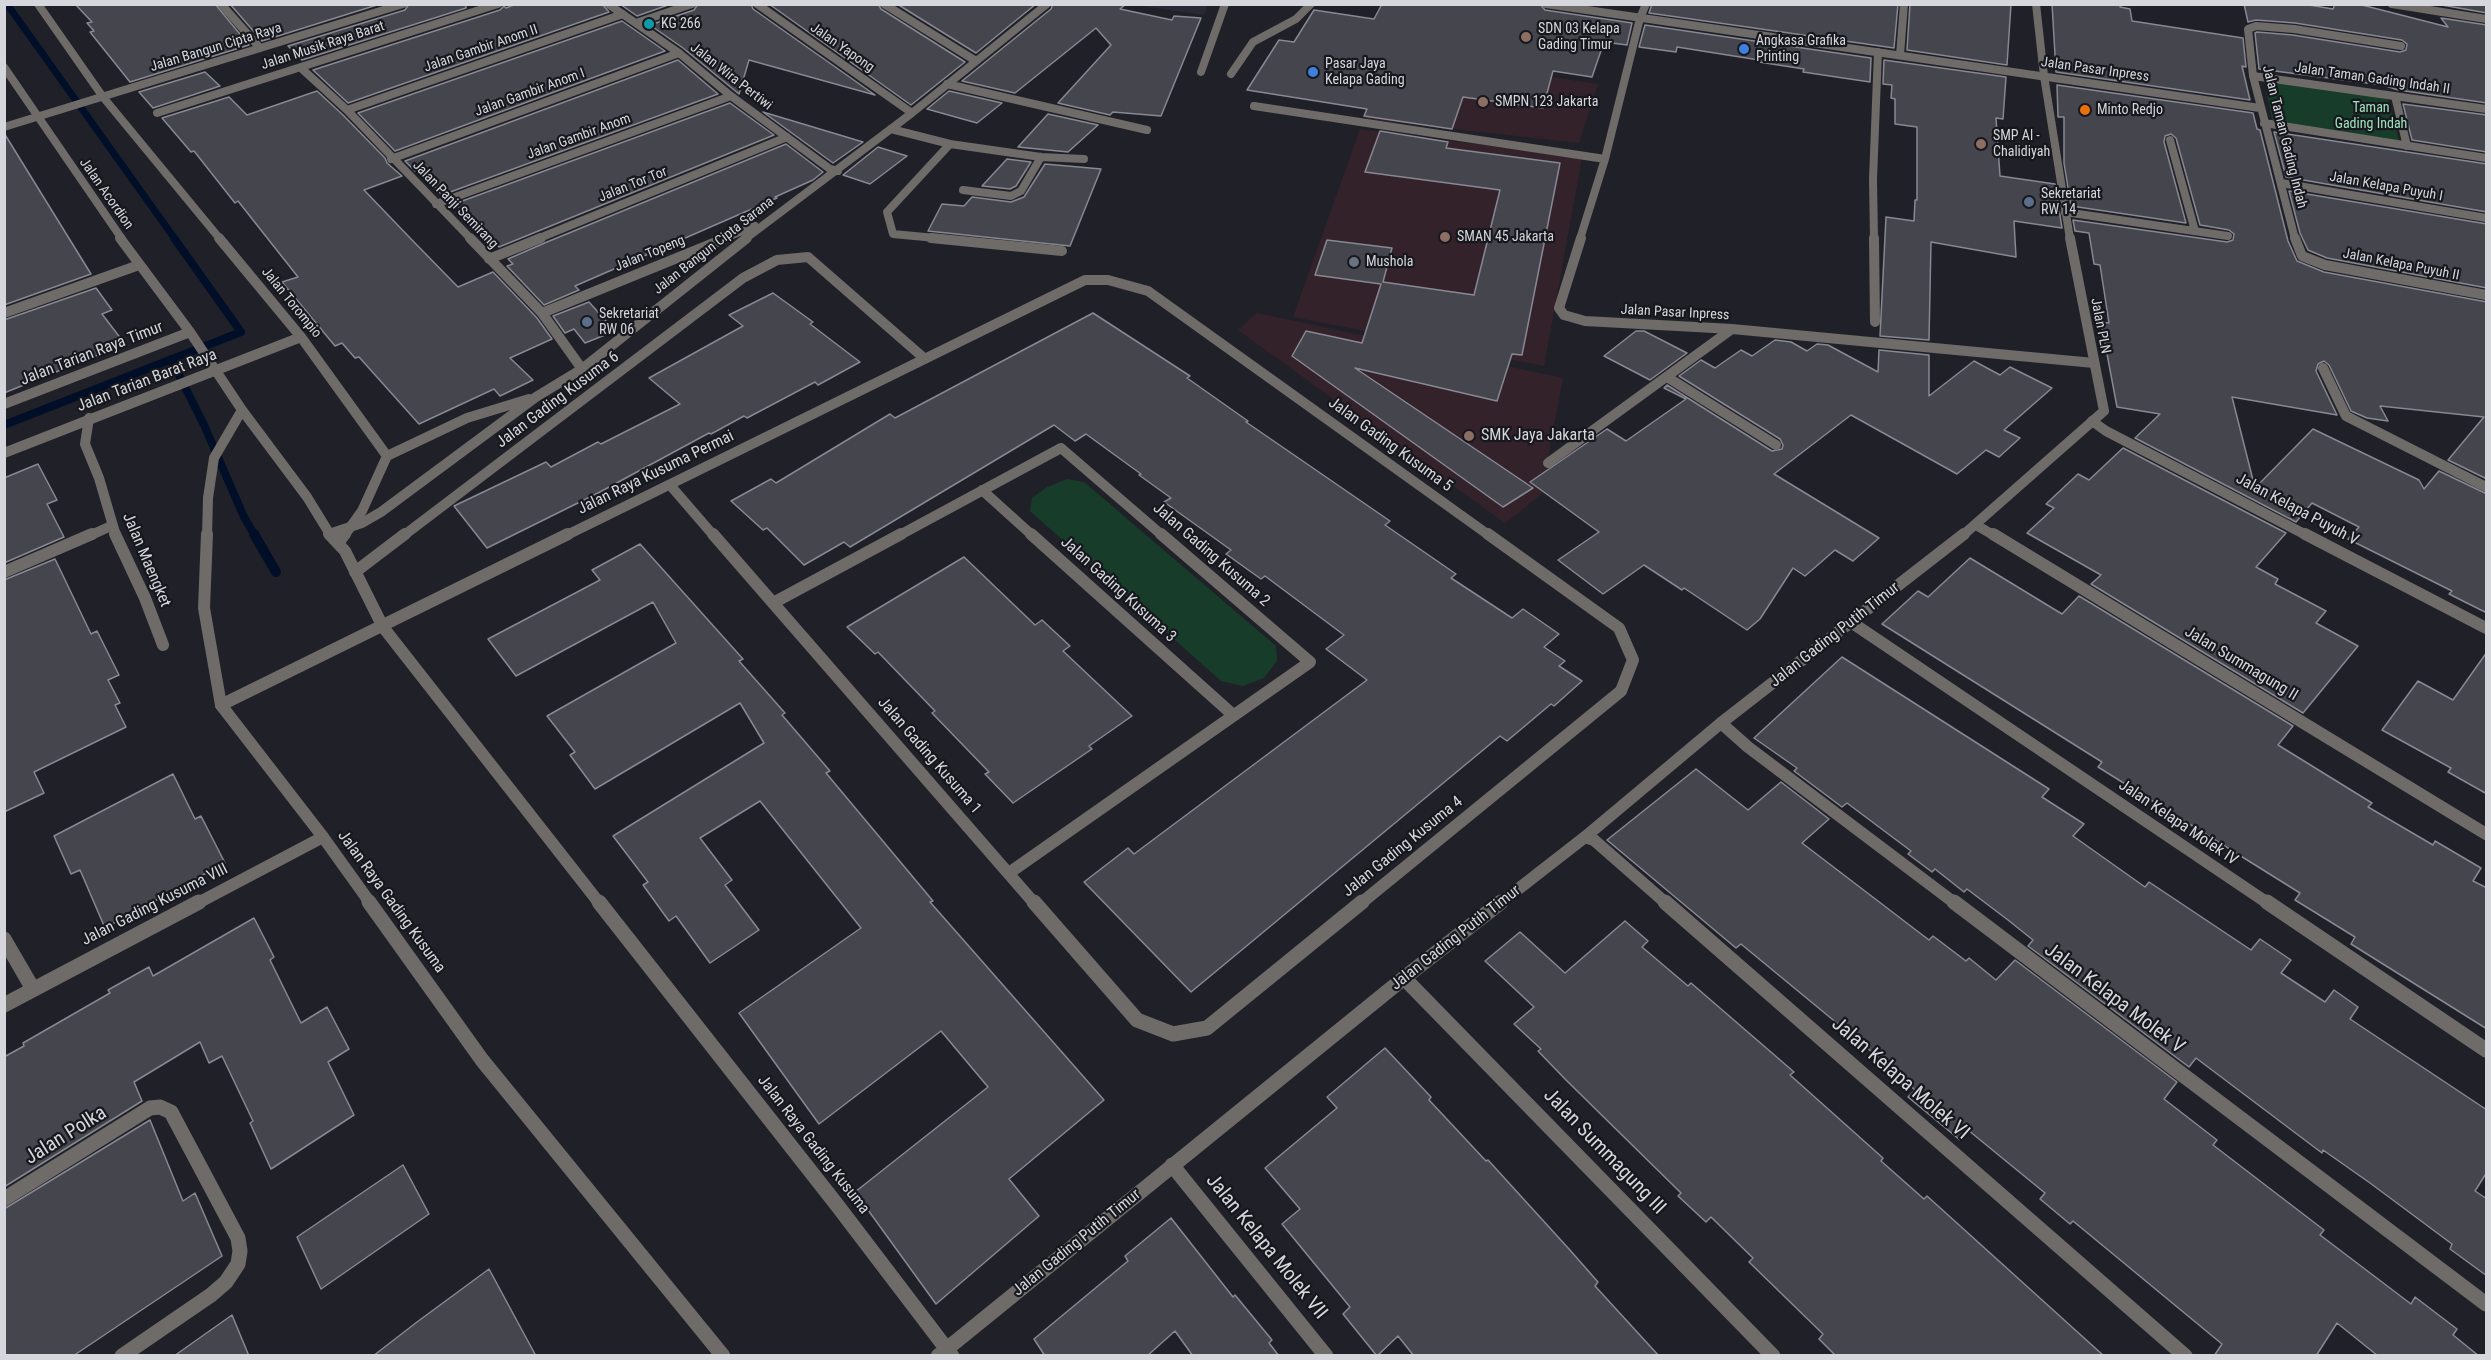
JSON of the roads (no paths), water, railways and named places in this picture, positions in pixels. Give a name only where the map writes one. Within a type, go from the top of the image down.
[{"type":"street","name":"Jalan Torompio","points":[[38,4],[103,96],[301,337],[387,456]]},
{"type":"street","points":[[221,4],[260,48]]},
{"type":"street","name":"Jalan Bangun Cipta Raya","points":[[4,127],[403,4]]},
{"type":"street","name":"Jalan Musik Raya Barat","points":[[157,114],[498,4]]},
{"type":"street","name":"Jalan Wira Pertiwi","points":[[608,4],[679,53],[731,96],[830,169],[838,171]]},
{"type":"street","points":[[636,23],[692,4]]},
{"type":"street","name":"Jalan Yapong","points":[[757,4],[912,113]]},
{"type":"street","points":[[884,4],[976,60]]},
{"type":"street","points":[[1201,72],[1225,4]]},
{"type":"street","points":[[1231,74],[1253,42],[1296,20],[1311,4]]},
{"type":"street","name":"Jalan Pasar Inpress","points":[[1546,4],[2260,108]]},
{"type":"street","points":[[1640,18],[1646,4]]},
{"type":"street","points":[[1900,55],[1904,4]]},
{"type":"street","name":"Jalan PLN","points":[[1976,525],[2104,411],[2065,212],[2044,76],[2036,4]]},
{"type":"street","points":[[2392,4],[2487,19]]},
{"type":"street","name":"Jalan Bangun Cipta Sarana","points":[[329,534],[381,512],[536,397],[582,369],[768,221],[838,171],[912,113],[1045,5]]},
{"type":"street","name":"Jalan Gambir Anom II","points":[[347,110],[623,14]]},
{"type":"street","name":"Jalan Pasar Inpress","points":[[1640,18],[1605,159],[1559,308],[1564,315],[1585,321],[1732,329],[2094,363]]},
{"type":"street","name":"Jalan Taman Gading Indah","points":[[2312,261],[2302,256],[2298,250],[2260,108],[2247,31],[2250,27],[2263,26],[2319,32],[2401,46]]},
{"type":"street","points":[[1875,322],[1874,179],[1878,52]]},
{"type":"street","name":"Jalan Gambir Anom I","points":[[391,159],[679,53]]},
{"type":"street","name":"Jalan Acordion","points":[[4,68],[41,116],[139,265],[192,335]]},
{"type":"street","name":"Jalan Panji Semirang","points":[[301,68],[347,110],[391,159],[542,313],[582,369]]},
{"type":"street","name":"Jalan Taman Gading Indah II","points":[[2253,76],[2487,109]]},
{"type":"street","points":[[948,84],[1147,130]]},
{"type":"street","name":"Jalan Gambir Anom","points":[[436,204],[731,96]]},
{"type":"street","points":[[2396,96],[2407,146]]},
{"type":"street","points":[[1254,106],[1605,159]]},
{"type":"street","points":[[2264,123],[2487,158]]},
{"type":"street","points":[[891,129],[950,144],[1041,157],[1084,159]]},
{"type":"street","name":"Jalan Tor Tor","points":[[489,259],[788,137]]},
{"type":"street","points":[[2170,140],[2195,231]]},
{"type":"street","points":[[950,144],[886,212],[893,234],[1062,251]]},
{"type":"street","points":[[963,190],[1011,196],[1021,191],[1041,157]]},
{"type":"street","name":"Jalan Kelapa Puyuh I","points":[[2281,183],[2487,218]]},
{"type":"street","points":[[2065,212],[2228,236]]},
{"type":"street","name":"Jalan Topeng","points":[[542,313],[768,221]]},
{"type":"street","name":"Jalan Gading Kusuma 6","points":[[355,572],[743,278],[777,260],[808,257],[925,359]]},
{"type":"street","name":"Jalan Kelapa Puyuh II","points":[[2312,261],[2487,295]]},
{"type":"street","points":[[4,313],[139,265]]},
{"type":"street","name":"Jalan Raya Kusuma Permai","points":[[221,705],[1084,280],[1108,280]]},
{"type":"street","name":"Jalan Gading Kusuma 5","points":[[1108,280],[1148,291],[1619,628],[1633,660]]},
{"type":"street","points":[[1548,463],[1732,329]]},
{"type":"street","points":[[192,335],[242,411],[307,497],[329,534],[339,542],[382,627]]},
{"type":"street","name":"Jalan Tarian Raya Timur","points":[[4,404],[192,335]]},
{"type":"street","name":"Jalan Tarian Barat Raya","points":[[4,453],[189,380],[214,366],[301,337]]},
{"type":"street","points":[[2323,368],[2346,416],[2487,487]]},
{"type":"street","points":[[1667,376],[1776,445]]},
{"type":"street","points":[[339,542],[362,511],[387,456],[467,418],[536,397]]},
{"type":"street","name":"Jalan Raya Gading Kusuma","points":[[242,411],[214,458],[208,498],[204,608],[221,705],[323,837],[482,1060],[723,1356]]},
{"type":"street","name":"Jalan Maengket","points":[[89,418],[85,444],[99,478],[111,526],[145,598],[163,645]]},
{"type":"street","name":"Jalan Kelapa Puyuh V","points":[[2092,421],[2106,431],[2487,628]]},
{"type":"street","name":"Jalan Gading Kusuma 2","points":[[772,603],[1061,448],[1310,662],[1232,714],[1009,873]]},
{"type":"street","name":"Jalan Gading Kusuma 1","points":[[670,485],[1137,1020],[1173,1034]]},
{"type":"street","name":"Jalan Gading Kusuma 3","points":[[982,490],[1232,714]]},
{"type":"street","name":"Jalan Gading Putih Timur","points":[[946,1353],[1172,1165],[1404,978],[1585,837],[1721,723],[1976,525]]},
{"type":"street","name":"Jalan Summagung II","points":[[1976,525],[2027,553],[2487,834]]},
{"type":"street","points":[[4,572],[111,526]]},
{"type":"street","name":"Jalan Kelapa Molek IV","points":[[1851,622],[2487,1050]]},
{"type":"street","name":"Jalan Raya Gading Kusuma","points":[[382,627],[837,1205],[946,1353]]},
{"type":"street","name":"Jalan Gading Kusuma 4","points":[[1173,1034],[1207,1028],[1622,691],[1633,660]]},
{"type":"street","name":"Jalan Kelapa Molek V","points":[[1721,723],[1767,761],[2487,1304]]},
{"type":"street","name":"Jalan Gading Kusuma VIII","points":[[4,1005],[323,837]]},
{"type":"street","name":"Jalan Kelapa Molek VI","points":[[1585,837],[1594,840],[2185,1356]]},
{"type":"street","points":[[4,939],[33,989]]},
{"type":"street","name":"Jalan Summagung III","points":[[1404,978],[1773,1356]]},
{"type":"street","name":"Jalan Polka","points":[[4,1199],[150,1108],[160,1107],[171,1112],[178,1121],[238,1238],[240,1251],[238,1264],[226,1282],[211,1295],[122,1356]]},
{"type":"street","name":"Jalan Kelapa Molek VII","points":[[1172,1165],[1326,1356]]},
{"type":"waterway","points":[[7,4],[175,239]]},
{"type":"waterway","points":[[171,359],[241,332],[174,238]]},
{"type":"waterway","points":[[4,425],[171,359]]},
{"type":"waterway","points":[[171,359],[255,536]]},
{"type":"waterway","points":[[254,534],[276,572]]},
{"type":"place","name":"KG 266","points":[[649,24]]},
{"type":"place","name":"SDN 03 Kelapa Gading Timur","points":[[1526,37]]},
{"type":"place","name":"Angkasa Grafika Printing","points":[[1744,49]]},
{"type":"place","name":"Pasar Jaya Kelapa Gading","points":[[1313,72]]},
{"type":"place","name":"SMPN 123 Jakarta","points":[[1483,102]]},
{"type":"place","name":"Minto Redjo","points":[[2085,110]]},
{"type":"place","name":"SMP Al - Chalidiyah","points":[[1981,144]]},
{"type":"place","name":"Sekretariat RW 14","points":[[2029,202]]},
{"type":"place","name":"SMAN 45 Jakarta","points":[[1445,237]]},
{"type":"place","name":"Mushola","points":[[1354,262]]},
{"type":"place","name":"Sekretariat RW 06","points":[[587,322]]},
{"type":"place","name":"SMK Jaya Jakarta","points":[[1469,436]]},
{"type":"park label","name":"Taman Gading Indah","points":[[2371,116]]}]
